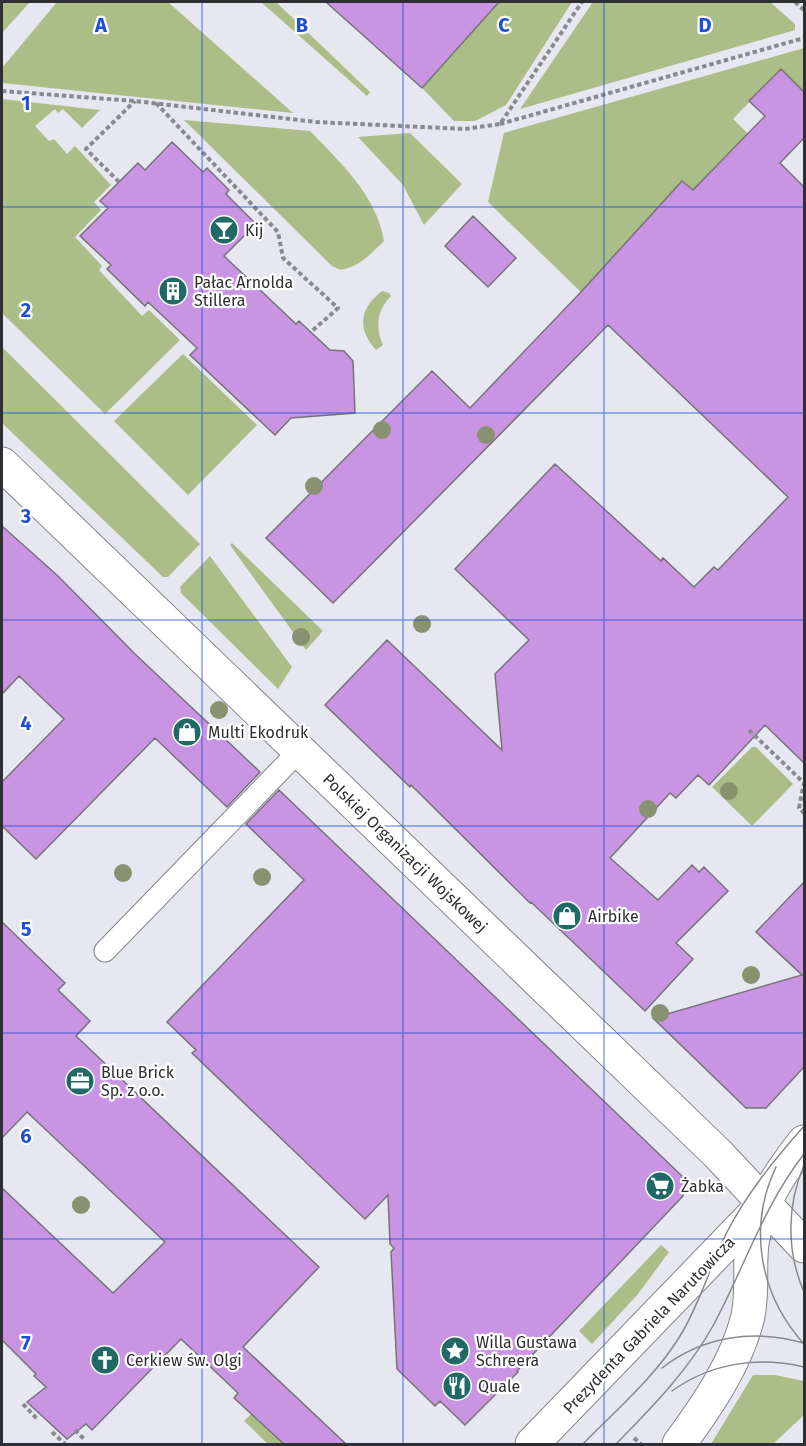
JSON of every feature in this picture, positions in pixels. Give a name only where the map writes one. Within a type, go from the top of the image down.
[{"type":"street","name":"Polskiej Organizacji Wojskowej","points":[[2,464],[718,1154],[804,1246]]},
{"type":"street","name":"Prezydenta Gabriela Narutowicza","points":[[532,1444],[764,1204],[804,1142]]},
{"type":"street","name":"Prezydenta Gabriela Narutowicza","points":[[679,1444],[708,1403],[742,1336],[750,1302],[752,1243],[764,1204]]},
{"type":"lane","points":[[105,951],[299,751]]},
{"type":"path","points":[[501,124],[582,2]]},
{"type":"path","points":[[795,2],[804,10]]},
{"type":"path","points":[[2,91],[156,103],[316,122],[465,129],[501,124],[804,38]]},
{"type":"path","points":[[119,182],[86,149],[135,101]]},
{"type":"path","points":[[156,103],[278,232],[283,258],[338,308],[311,332]]},
{"type":"path","points":[[749,730],[804,783],[799,807],[804,813]]},
{"type":"path","points":[[23,1404],[38,1420]]},
{"type":"path","points":[[75,1430],[84,1439]]},
{"type":"path","points":[[52,1432],[65,1444]]},
{"type":"path","points":[[634,1438],[640,1444]]},
{"type":"green space","points":[[2,2],[30,2],[2,33]]},
{"type":"green space","points":[[57,2],[168,2],[293,113],[2,83],[2,68]]},
{"type":"green space","points":[[261,2],[276,2],[370,92],[367,96]]},
{"type":"green space","points":[[499,2],[572,2],[506,105],[475,121],[454,121],[422,88]]},
{"type":"green space","points":[[593,2],[770,2],[795,24],[795,30],[520,109]]},
{"type":"green space","points":[[804,48],[804,92],[781,69],[733,119],[769,154],[756,168],[735,147],[693,190],[682,181],[581,292],[488,202],[504,133]]},
{"type":"green space","points":[[2,99],[100,110],[82,128],[63,109],[58,113],[55,109],[35,126],[49,141],[54,139],[67,154],[75,146],[111,185],[94,202],[101,210],[75,237],[102,266],[99,270],[142,316],[149,310],[180,340],[105,414],[2,313]]},
{"type":"green space","points":[[184,120],[310,131],[356,181],[374,209],[384,241],[354,266],[341,270],[332,266]]},
{"type":"green space","points":[[410,133],[462,184],[424,225],[403,185],[358,137]]},
{"type":"green space","points":[[382,291],[391,296],[380,313],[378,325],[383,345],[376,350],[363,327],[363,319],[369,305]]},
{"type":"green space","points":[[2,347],[200,544],[168,577],[163,577],[2,423]]},
{"type":"green space","points":[[183,354],[257,425],[188,495],[114,421]]},
{"type":"green space","points":[[232,543],[323,631],[306,650],[230,545]]},
{"type":"green space","points":[[210,556],[292,667],[278,689],[181,593],[180,587]]},
{"type":"green space","points":[[752,747],[756,747],[793,784],[752,826],[712,787]]},
{"type":"green space","points":[[661,1245],[669,1252],[638,1294],[592,1344],[579,1331]]},
{"type":"green space","points":[[753,1375],[775,1375],[804,1381],[804,1415],[773,1444],[711,1444]]},
{"type":"green space","points":[[251,1414],[284,1444],[268,1444],[244,1421]]},
{"type":"building","points":[[326,2],[499,2],[422,88]]},
{"type":"building","points":[[781,69],[804,92],[804,138],[780,163],[804,187],[804,763],[765,725],[709,785],[698,775],[676,798],[670,793],[610,858],[658,900],[692,865],[699,872],[704,867],[728,891],[676,943],[693,959],[645,1011],[325,705],[387,640],[502,750],[495,674],[529,640],[455,569],[555,464],[661,561],[663,558],[694,587],[714,567],[718,570],[788,497],[608,325],[333,603],[266,538],[432,371],[470,408],[581,292],[682,181],[693,190],[765,116],[749,101]]},
{"type":"building","name":"Pałac Arnolda Stillera","points":[[172,142],[203,172],[207,168],[229,190],[226,194],[256,224],[224,256],[296,324],[299,321],[330,350],[344,351],[353,361],[355,413],[291,418],[275,435],[190,355],[197,348],[148,302],[145,306],[107,269],[111,265],[80,236],[108,208],[100,201],[138,163],[145,170]]},
{"type":"building","points":[[473,216],[516,258],[488,287],[445,246]]},
{"type":"building","points":[[2,526],[58,576],[135,654],[260,772],[227,807],[155,738],[36,859],[2,826],[2,782],[64,719],[19,676],[2,694]]},
{"type":"building","points":[[279,790],[682,1176],[683,1196],[518,1372],[465,1425],[440,1401],[435,1406],[397,1369],[391,1252],[394,1248],[390,1244],[388,1195],[365,1219],[192,1053],[196,1050],[167,1022],[304,880],[246,824]]},
{"type":"building","points":[[804,882],[804,1067],[766,1108],[746,1108],[653,1018],[802,975],[756,932]]},
{"type":"building","points":[[2,922],[65,983],[58,990],[90,1021],[76,1036],[319,1267],[243,1347],[346,1444],[284,1444],[234,1398],[238,1393],[181,1339],[92,1430],[86,1424],[67,1439],[27,1402],[46,1387],[2,1340],[2,1188],[113,1293],[165,1242],[27,1112],[2,1138]]},
{"type":"tram line","points":[[583,1444],[635,1393],[670,1351],[693,1311],[727,1232],[743,1204],[804,1126]]},
{"type":"tram line","points":[[616,1444],[669,1387],[704,1341],[725,1303],[777,1194],[804,1154]]},
{"type":"tram line","points":[[804,1165],[794,1196],[791,1228],[794,1260],[804,1292]]},
{"type":"tram line","points":[[776,1167],[767,1190],[762,1214],[763,1260],[768,1283],[777,1304],[789,1325],[804,1344]]},
{"type":"tram line","points":[[662,1368],[694,1349],[730,1338],[766,1336],[803,1343]]},
{"type":"tram line","points":[[672,1391],[703,1374],[735,1364],[769,1362],[804,1367]]},
{"type":"place","name":"Kij","points":[[224,230]]},
{"type":"place","name":"Pałac Arnolda Stillera","points":[[173,291]]},
{"type":"place","name":"Multi Ekodruk","points":[[187,732]]},
{"type":"place","name":"Airbike","points":[[567,916]]},
{"type":"place","name":"Blue Brick Sp. z o.o.","points":[[80,1081]]},
{"type":"place","name":"Żabka","points":[[660,1186]]},
{"type":"place","name":"Willa Gustawa Schreera","points":[[455,1351]]},
{"type":"place","name":"Cerkiew św. Olgi","points":[[105,1360]]},
{"type":"place","name":"Quale","points":[[457,1386]]}]
